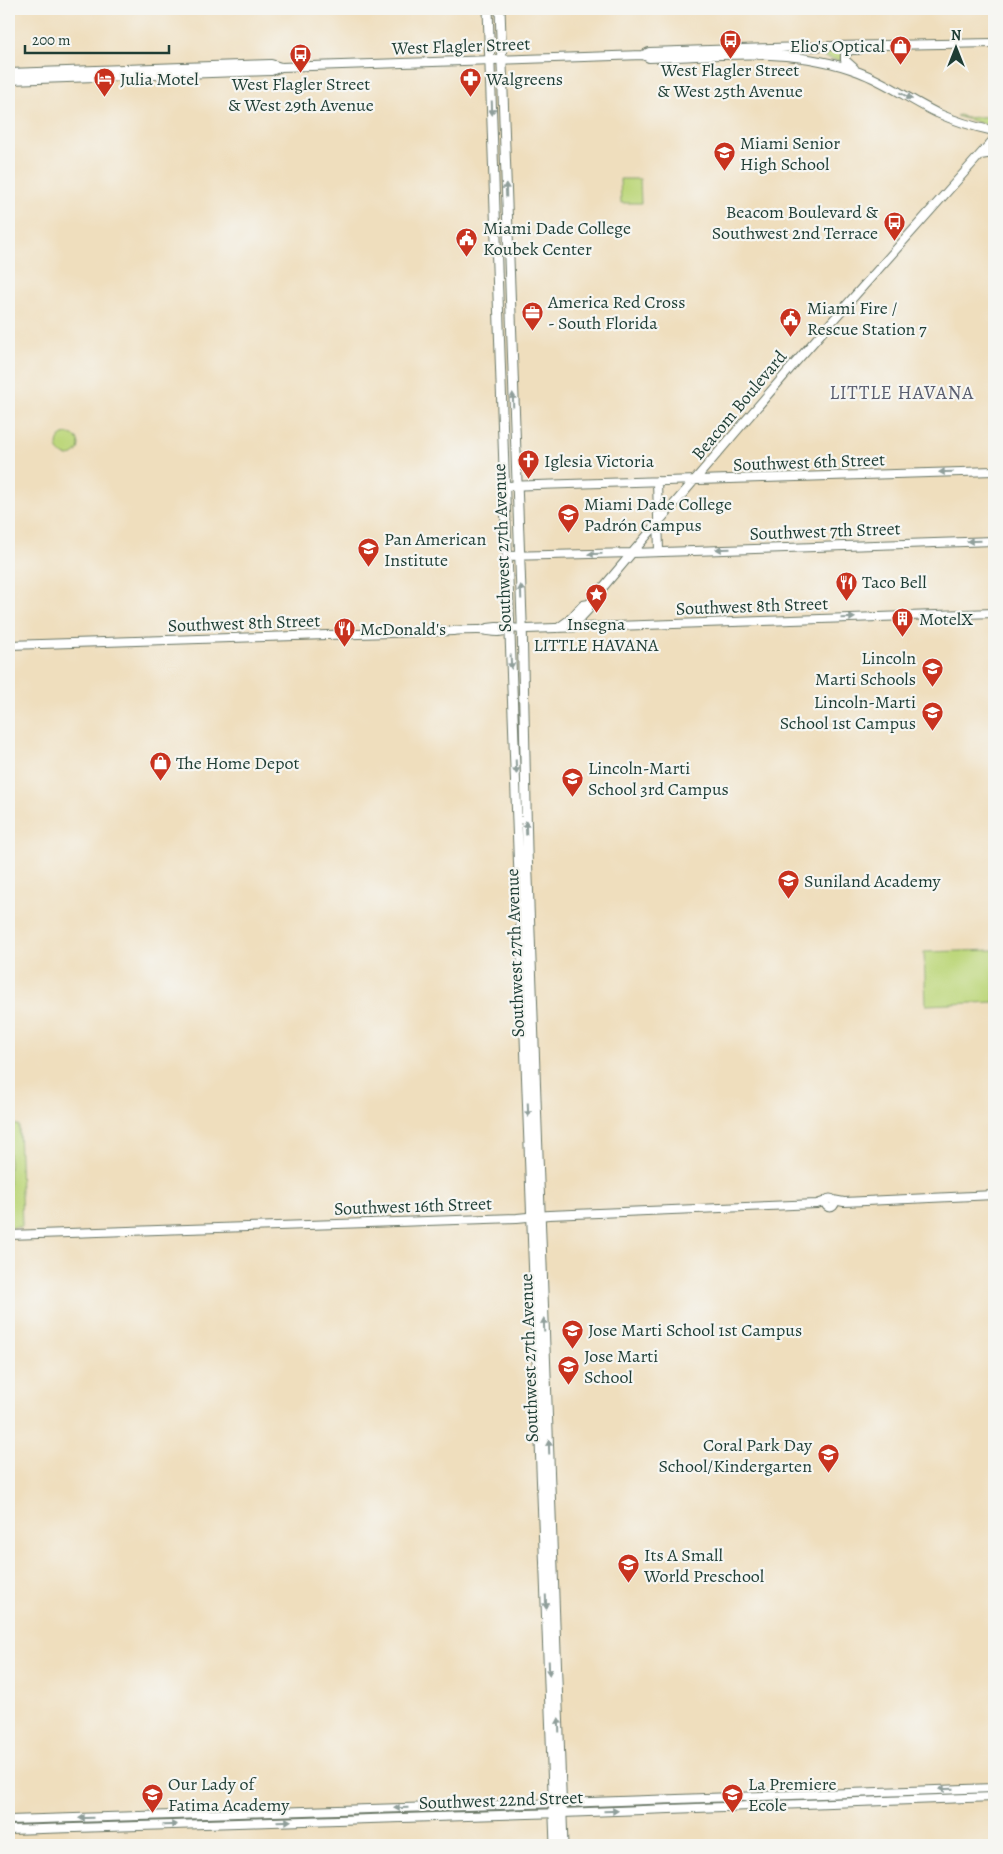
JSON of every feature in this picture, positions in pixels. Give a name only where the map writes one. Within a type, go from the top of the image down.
[{"type":"highway","name":"Southwest 27th Avenue","points":[[488,9],[510,629],[553,1634],[558,1691],[558,1808],[556,1845]]},
{"type":"highway","name":"Southwest 27th Avenue","points":[[500,9],[520,556],[528,876],[530,1067],[536,1079],[536,1216]]},
{"type":"highway","points":[[498,278],[509,291]]},
{"type":"highway","points":[[498,291],[510,304]]},
{"type":"highway","points":[[501,360],[504,368],[512,372]]},
{"type":"highway","points":[[502,419],[506,425],[514,429]]},
{"type":"highway","points":[[515,735],[524,751]]},
{"type":"highway","points":[[519,840],[527,850]]},
{"type":"highway","points":[[520,867],[528,876]]},
{"type":"highway","name":"Southwest 27th Avenue","points":[[542,1365],[547,1619],[553,1634],[550,1697],[558,1808],[563,1845]]},
{"type":"highway","points":[[550,1697],[558,1691]]},
{"type":"main road","name":"West Flagler Street","points":[[9,72],[271,64],[281,67],[643,55],[649,52],[994,43]]},
{"type":"main road","points":[[937,44],[927,48],[847,52],[845,60],[860,72],[939,114],[994,131]]},
{"type":"main road","name":"West Flagler Street","points":[[643,55],[649,58],[759,54],[794,56],[820,60],[860,72]]},
{"type":"main road","points":[[224,72],[237,65]]},
{"type":"main road","name":"West Flagler Street","points":[[9,80],[271,71],[281,67]]},
{"type":"main road","name":"Beacom Boulevard","points":[[572,627],[588,610],[589,604],[794,363],[994,139]]},
{"type":"main road","points":[[980,155],[994,153]]},
{"type":"main road","name":"Southwest 6th Street","points":[[505,486],[994,471]]},
{"type":"main road","points":[[657,481],[660,551]]},
{"type":"main road","name":"Southwest 7th Street","points":[[507,556],[994,540]]},
{"type":"main road","name":"Beacom Boulevard","points":[[558,628],[570,620],[583,605],[589,604]]},
{"type":"main road","name":"Southwest 8th Street","points":[[9,645],[481,630],[505,632],[510,629],[994,613]]},
{"type":"main road","name":"Southwest 16th Street","points":[[9,1235],[536,1216],[994,1195]]},
{"type":"main road","name":"Southwest 22nd Street","points":[[9,1830],[461,1816],[558,1808],[994,1788]]},
{"type":"main road","name":"Southwest 22nd Street","points":[[9,1820],[461,1806],[558,1808],[994,1797]]},
{"type":"main road","points":[[461,1806],[461,1816]]},
{"type":"main road","points":[[235,1813],[236,1823]]},
{"type":"green space","points":[[813,52],[842,52],[840,61],[813,54]]},
{"type":"green space","points":[[960,115],[965,118],[994,116],[994,127],[956,116]]},
{"type":"green space","points":[[620,179],[640,179],[641,203],[621,203]]},
{"type":"green space","points":[[68,434],[76,437],[79,445],[76,453],[68,456],[60,453],[57,445],[60,437]]},
{"type":"green space","points":[[994,950],[994,1002],[926,1005],[924,952]]},
{"type":"green space","points":[[9,1125],[19,1125],[22,1227],[9,1227]]},
{"type":"place","name":"West Flagler Street & West 25th Avenue","points":[[730,59]]},
{"type":"place","name":"Elio's Optical","points":[[901,65]]},
{"type":"place","name":"West Flagler Street & West 29th Avenue","points":[[301,73]]},
{"type":"place","name":"Julia Motel","points":[[104,98]]},
{"type":"place","name":"Walgreens","points":[[470,98]]},
{"type":"place","name":"Miami Senior High School","points":[[724,172]]},
{"type":"place","name":"Beacom Boulevard & Southwest 2nd Terrace","points":[[894,241]]},
{"type":"place","name":"Miami Dade College Koubek Center","points":[[467,257]]},
{"type":"place","name":"America Red Cross - South Florida","points":[[532,331]]},
{"type":"place","name":"Miami Fire / Rescue Station 7","points":[[791,337]]},
{"type":"place","name":"Iglesia Victoria","points":[[528,480]]},
{"type":"place","name":"Miami Dade College Padrón Campus","points":[[568,533]]},
{"type":"place","name":"Pan American Institute","points":[[368,568]]},
{"type":"place","name":"Taco Bell","points":[[846,601]]},
{"type":"place","name":"Insegna LITTLE HAVANA","points":[[596,613]]},
{"type":"place","name":"MotelX","points":[[903,638]]},
{"type":"place","name":"McDonald's","points":[[344,648]]},
{"type":"place","name":"Lincoln Marti Schools","points":[[932,687]]},
{"type":"place","name":"Lincoln-Marti School 1st Campus","points":[[932,731]]},
{"type":"place","name":"The Home Depot","points":[[160,782]]},
{"type":"place","name":"Lincoln-Marti School 3rd Campus","points":[[572,797]]},
{"type":"place","name":"Suniland Academy","points":[[788,900]]},
{"type":"place","name":"Jose Marti School 1st Campus","points":[[572,1349]]},
{"type":"place","name":"Jose Marti School","points":[[568,1385]]},
{"type":"place","name":"Coral Park Day School/Kindergarten","points":[[828,1474]]},
{"type":"place","name":"Its A Small World Preschool","points":[[628,1584]]},
{"type":"place","name":"Our Lady of Fatima Academy","points":[[152,1813]]},
{"type":"place","name":"La Premiere Ecole","points":[[732,1813]]},
{"type":"district","name":"LITTLE HAVANA","points":[[902,392]]}]
